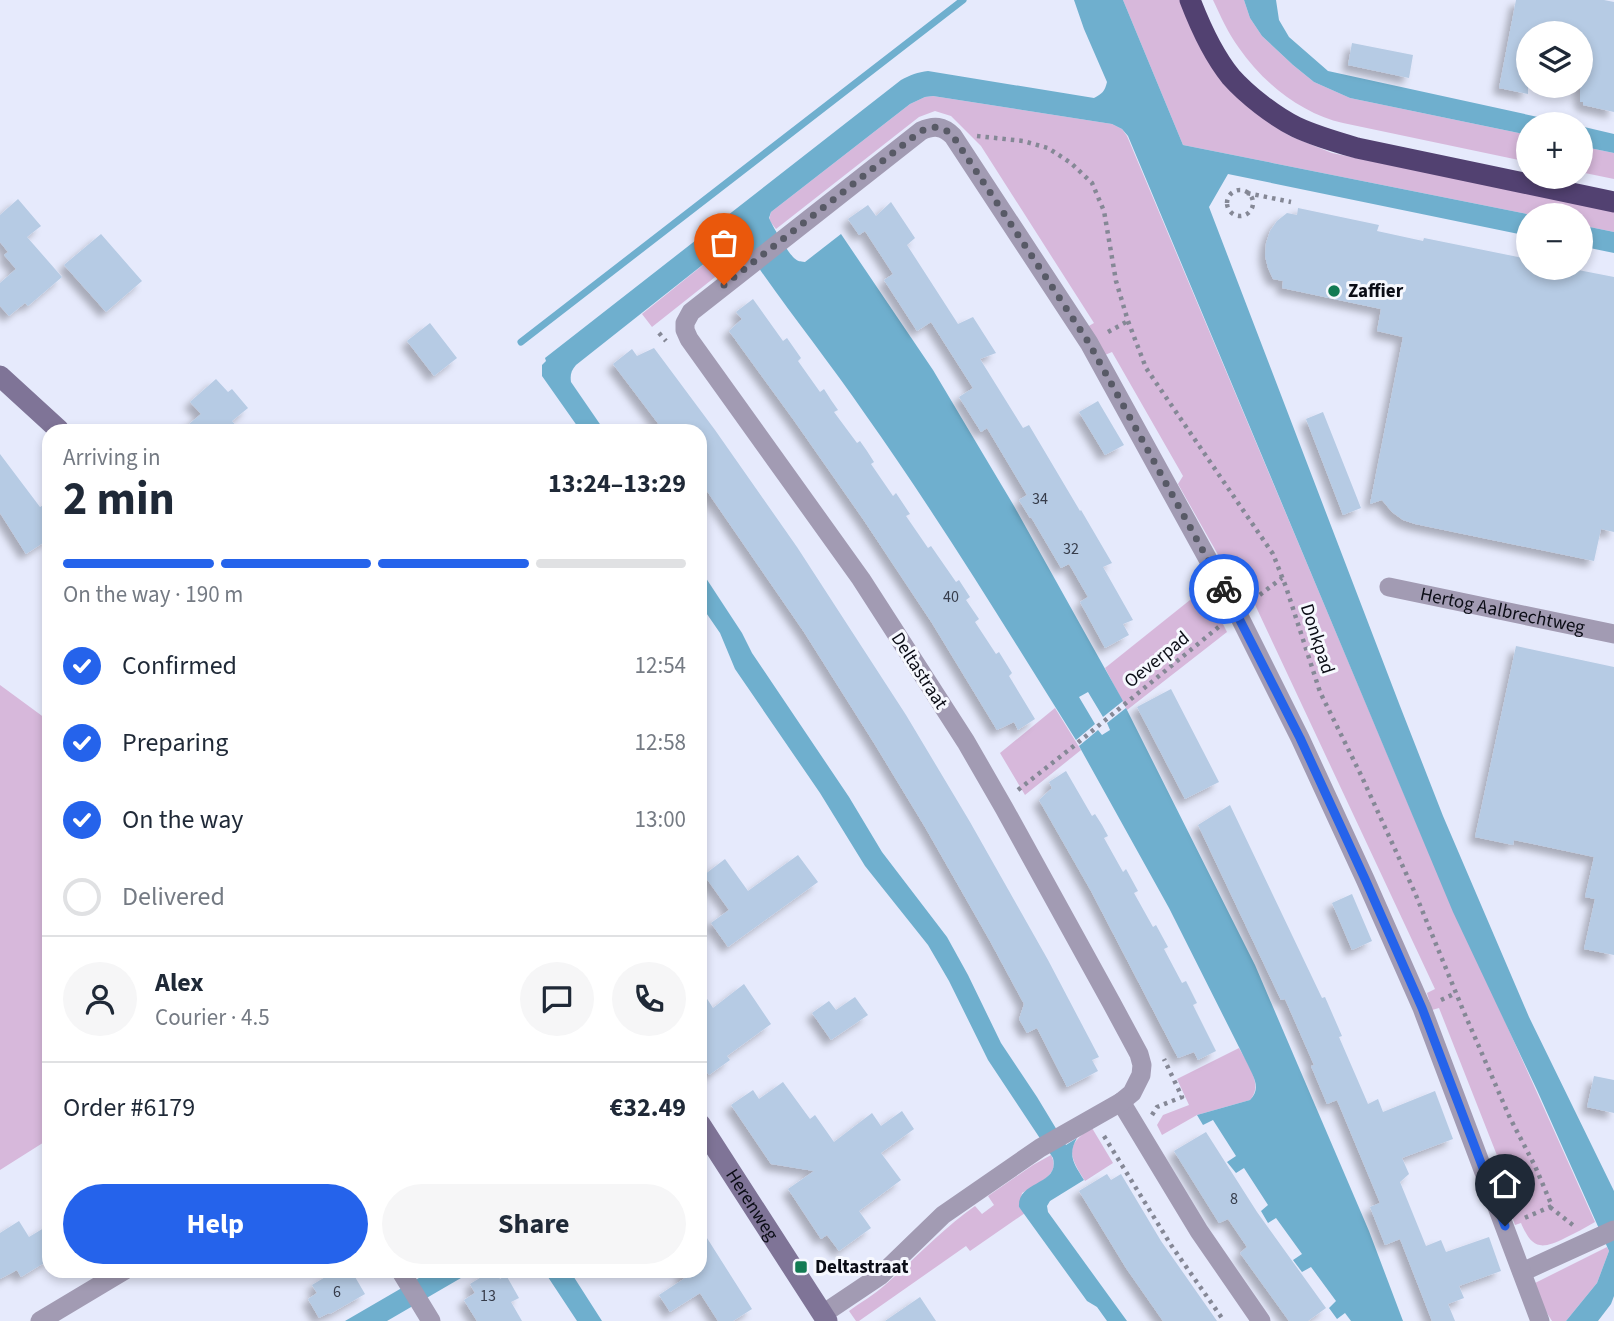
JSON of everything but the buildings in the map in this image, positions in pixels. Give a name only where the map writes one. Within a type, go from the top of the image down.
[{"type":"highway","points":[[1190,0],[1208,41],[1231,77],[1274,114],[1294,126],[1357,148],[1614,202]]},
{"type":"highway","points":[[1204,0],[1217,32],[1232,56],[1265,91],[1301,116],[1364,140],[1516,170]]},
{"type":"highway","points":[[1593,184],[1614,188]]},
{"type":"street","name":"Deltastraat","points":[[825,1317],[881,1275],[943,1215],[1041,1148],[1121,1102],[1132,1093],[1141,1075],[1139,1054],[966,742],[861,579],[685,330],[685,323],[691,312],[921,131],[930,127],[941,127],[953,136]]},
{"type":"street","points":[[953,136],[1089,343],[1237,612],[1300,738],[1422,1008],[1540,1321]]},
{"type":"street","points":[[0,376],[53,424]]},
{"type":"street","name":"Hertog Aalbrechtweg","points":[[1389,587],[1614,634]]},
{"type":"street","points":[[1121,1102],[1199,1231],[1261,1321]]},
{"type":"street","name":"Herenweg","points":[[707,1135],[825,1317]]},
{"type":"street","points":[[1522,1272],[1585,1238],[1614,1230]]},
{"type":"street","points":[[40,1321],[112,1278]]},
{"type":"street","points":[[404,1278],[427,1315]]},
{"type":"path","name":"Donkpad","points":[[953,136],[988,136],[1048,148],[1071,163],[1092,183],[1104,211],[1116,281],[1146,368],[1273,554],[1320,692],[1409,881],[1462,1010],[1510,1118],[1535,1166],[1552,1206],[1550,1207]]},
{"type":"path","points":[[1246,192],[1252,202],[1248,213],[1240,216],[1232,213],[1227,206],[1228,198],[1234,192],[1242,191],[1291,202]]},
{"type":"path","points":[[659,333],[666,342]]},
{"type":"path","name":"Oeverpad","points":[[1018,790],[1282,578]]},
{"type":"path","points":[[1094,1117],[1171,1245],[1224,1321]]},
{"type":"path","points":[[1505,1226],[1550,1207],[1585,1238]]},
{"type":"shaded area","points":[[1123,0],[1181,0],[1268,122],[1290,136],[1332,153],[1575,203],[1516,203],[1516,212],[1183,145]]},
{"type":"shaded area","points":[[1213,0],[1244,0],[1250,18],[1262,36],[1314,82],[1350,98],[1516,133],[1516,159],[1328,119],[1298,105],[1272,85],[1249,61],[1225,25]]},
{"type":"shaded area","points":[[933,96],[1112,124],[1122,129],[1127,136],[1420,832],[1595,1222],[1557,1242],[1543,1245],[1538,1245],[1529,1238],[1521,1223],[1515,1225],[1494,1167],[1500,1163],[1439,1008],[1432,1010],[1427,993],[1435,989],[1243,579],[1234,583],[1178,484],[1183,476],[1112,352],[1105,355],[1087,327],[1094,323],[981,146],[951,116],[935,111],[919,117],[776,229],[769,220],[771,212],[910,104]]},
{"type":"shaded area","points":[[1593,149],[1614,153],[1614,179],[1593,175]]},
{"type":"shaded area","points":[[1593,207],[1614,211],[1614,232],[1593,228]]},
{"type":"shaded area","points":[[740,243],[748,251],[652,327],[642,314],[729,244]]},
{"type":"shaded area","points":[[1205,588],[1227,632],[1127,710],[1105,668]]},
{"type":"shaded area","points":[[0,685],[42,716],[42,1143],[0,1170]]},
{"type":"shaded area","points":[[1055,708],[1081,750],[1025,795],[1000,753]]},
{"type":"shaded area","points":[[1239,1048],[1255,1081],[1254,1094],[1250,1100],[1197,1115],[1162,1135],[1157,1125],[1163,1115],[1189,1105],[1177,1079]]},
{"type":"shaded area","points":[[1092,1128],[1113,1163],[1085,1181],[1075,1165],[1072,1152],[1077,1140]]},
{"type":"shaded area","points":[[1051,1155],[1053,1168],[1050,1173],[1022,1193],[1019,1207],[1025,1213],[970,1251],[966,1246],[856,1321],[849,1311],[881,1289],[963,1215],[975,1206],[982,1214],[994,1205],[988,1196]]},
{"type":"shaded area","points":[[1607,1247],[1609,1251],[1597,1283],[1566,1321],[1552,1321],[1543,1307],[1535,1283]]},
{"type":"water","points":[[1074,0],[1123,0],[1183,145],[1516,212],[1516,234],[1228,174],[1209,207],[1443,816],[1529,1017],[1614,1191],[1614,1296],[1598,1321],[1566,1321],[1597,1283],[1609,1251],[1453,912],[1128,136],[1122,129],[1112,124],[933,96],[925,97],[910,104],[771,212],[769,218],[788,250],[799,261],[805,262],[841,234],[933,370],[1014,506],[1123,701],[1103,717],[1088,692],[1079,697],[1095,724],[1076,740],[893,454],[740,243],[729,244],[574,367],[571,382],[600,424],[576,424],[542,376],[545,358],[904,78],[928,71],[1094,98],[1104,90],[1107,82]]},
{"type":"water","points":[[1244,0],[1276,0],[1279,20],[1289,37],[1328,71],[1516,112],[1516,133],[1350,98],[1314,82],[1262,36],[1250,18]]},
{"type":"water","points":[[1593,129],[1614,134],[1614,153],[1593,149]]},
{"type":"water","points":[[1593,228],[1614,232],[1614,253],[1593,249]]},
{"type":"water","points":[[707,580],[882,852],[947,937],[1001,1043],[1066,1145],[1077,1138],[1072,1155],[1084,1180],[1050,1201],[1048,1212],[1127,1321],[1107,1321],[1097,1307],[1087,1301],[1019,1207],[1024,1192],[1050,1174],[1053,1158],[988,1060],[928,945],[865,866],[820,793],[735,669],[720,633],[707,614]]},
{"type":"water","points":[[1126,708],[1255,965],[1369,1231],[1403,1321],[1351,1321],[1345,1313],[1337,1319],[1329,1308],[1336,1301],[1311,1267],[1302,1272],[1293,1260],[1302,1254],[1276,1218],[1268,1223],[1261,1211],[1268,1205],[1244,1168],[1236,1173],[1227,1162],[1236,1156],[1213,1120],[1203,1125],[1197,1115],[1250,1100],[1256,1086],[1169,908],[1079,746],[1098,730],[1102,735],[1110,730],[1107,723]]},
{"type":"water","points":[[419,1278],[461,1278],[387,1321],[345,1321]]},
{"type":"water","points":[[549,1278],[574,1278],[602,1321],[577,1321]]},
{"type":"waterway","points":[[521,342],[963,0]]},
{"type":"way so far","points":[[724,285],[921,131],[930,127],[946,129],[1089,343],[1224,589]]},
{"type":"place","name":"Zaffier","points":[[1334,291]]},
{"type":"place","name":"Deltastraat","points":[[801,1267]]},
{"type":"route","points":[[1224,589],[1300,738],[1422,1008],[1505,1226]]}]
